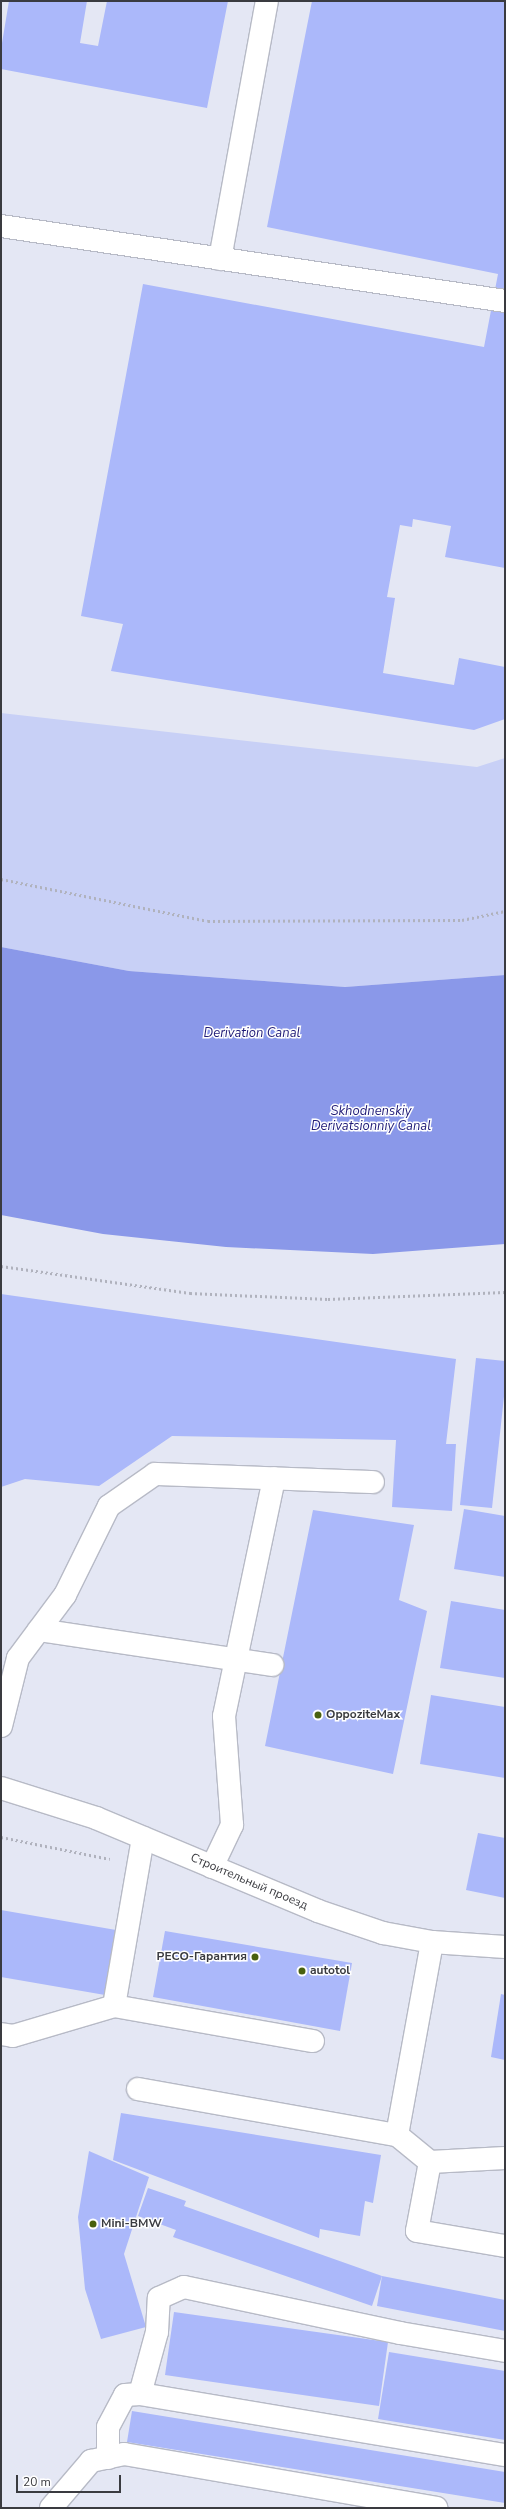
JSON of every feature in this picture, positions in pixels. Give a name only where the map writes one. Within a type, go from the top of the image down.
[{"type":"street","points":[[220,259],[267,1]]},
{"type":"street","points":[[1,226],[505,301]]},
{"type":"street","points":[[1,1726],[18,1658],[65,1595],[109,1506],[155,1474],[373,1482]]},
{"type":"street","points":[[212,1867],[232,1825],[224,1716],[274,1478]]},
{"type":"street","points":[[40,1630],[272,1665]]},
{"type":"street","name":"Строительный проезд","points":[[1,1788],[96,1818],[318,1911],[383,1932],[432,1942],[505,1947]]},
{"type":"street","points":[[114,2006],[143,1838]]},
{"type":"street","points":[[397,2135],[432,1942]]},
{"type":"street","points":[[1,2034],[13,2036],[114,2006],[313,2041]]},
{"type":"street","points":[[138,2089],[397,2135],[430,2162],[505,2158]]},
{"type":"street","points":[[430,2162],[418,2231],[505,2246]]},
{"type":"street","points":[[140,2394],[157,2332],[160,2298],[184,2287],[400,2333],[505,2351]]},
{"type":"street","points":[[108,2458],[108,2427],[125,2395],[140,2394],[505,2455]]},
{"type":"street","points":[[51,2508],[91,2461],[124,2454],[436,2508]]},
{"type":"path","points":[[1,879],[208,921],[462,920],[505,911]]},
{"type":"path","points":[[1,1266],[190,1293],[328,1299],[505,1292]]},
{"type":"shaded area","points":[[1,713],[477,767],[505,758],[505,975],[345,987],[129,971],[1,947]]},
{"type":"water","name":"Skhodnenskiy Derivatsionniy Canal","points":[[1,947],[129,971],[345,987],[505,975],[505,1244],[373,1254],[226,1247],[103,1234],[1,1215]]},
{"type":"building","points":[[9,1],[87,1],[80,43],[98,46],[107,1],[228,1],[207,108],[1,69],[1,49]]},
{"type":"building","points":[[312,1],[505,1],[505,568],[445,557],[451,526],[413,519],[412,527],[400,525],[387,597],[395,598],[383,673],[454,685],[459,658],[505,667],[505,719],[474,730],[111,671],[123,624],[81,616],[143,284],[484,347],[498,274],[267,227]]},
{"type":"building","points":[[1,1294],[456,1359],[446,1444],[456,1444],[452,1511],[392,1507],[396,1440],[172,1436],[99,1486],[25,1479],[1,1487]]},
{"type":"building","points":[[476,1358],[505,1361],[505,1387],[492,1508],[460,1505]]},
{"type":"building","points":[[464,1509],[505,1516],[505,1577],[454,1569]]},
{"type":"building","points":[[313,1510],[414,1525],[399,1600],[427,1611],[393,1774],[265,1746]]},
{"type":"building","points":[[451,1601],[505,1610],[505,1678],[440,1668]]},
{"type":"building","points":[[431,1695],[505,1707],[505,1778],[420,1764]]},
{"type":"building","points":[[478,1833],[505,1838],[505,1898],[466,1890]]},
{"type":"building","points":[[1,1910],[116,1930],[105,1995],[1,1977]]},
{"type":"building","points":[[165,1931],[352,1963],[340,2031],[153,1997]]},
{"type":"building","points":[[501,1994],[505,1995],[505,2060],[491,2057]]},
{"type":"building","points":[[121,2113],[381,2155],[373,2203],[365,2201],[360,2236],[320,2229],[319,2238],[113,2160]]},
{"type":"building","points":[[89,2151],[149,2177],[124,2254],[146,2327],[101,2339],[85,2289],[78,2217]]},
{"type":"building","points":[[148,2188],[186,2201],[184,2206],[382,2276],[372,2306],[173,2237],[176,2230],[138,2216]]},
{"type":"building","points":[[382,2276],[505,2300],[505,2331],[377,2306]]},
{"type":"building","points":[[174,2312],[388,2342],[379,2406],[165,2375]]},
{"type":"building","points":[[389,2352],[505,2371],[505,2440],[378,2419]]},
{"type":"building","points":[[132,2411],[505,2472],[505,2503],[127,2442]]},
{"type":"place","name":"OppoziteMax","points":[[318,1715]]},
{"type":"place","name":"РЕСО-Гарантия","points":[[255,1957]]},
{"type":"place","name":"autotol","points":[[302,1971]]},
{"type":"place","name":"Mini-BMW","points":[[93,2224]]},
{"type":"water label","name":"Derivation Canal","points":[[252,1033]]}]
